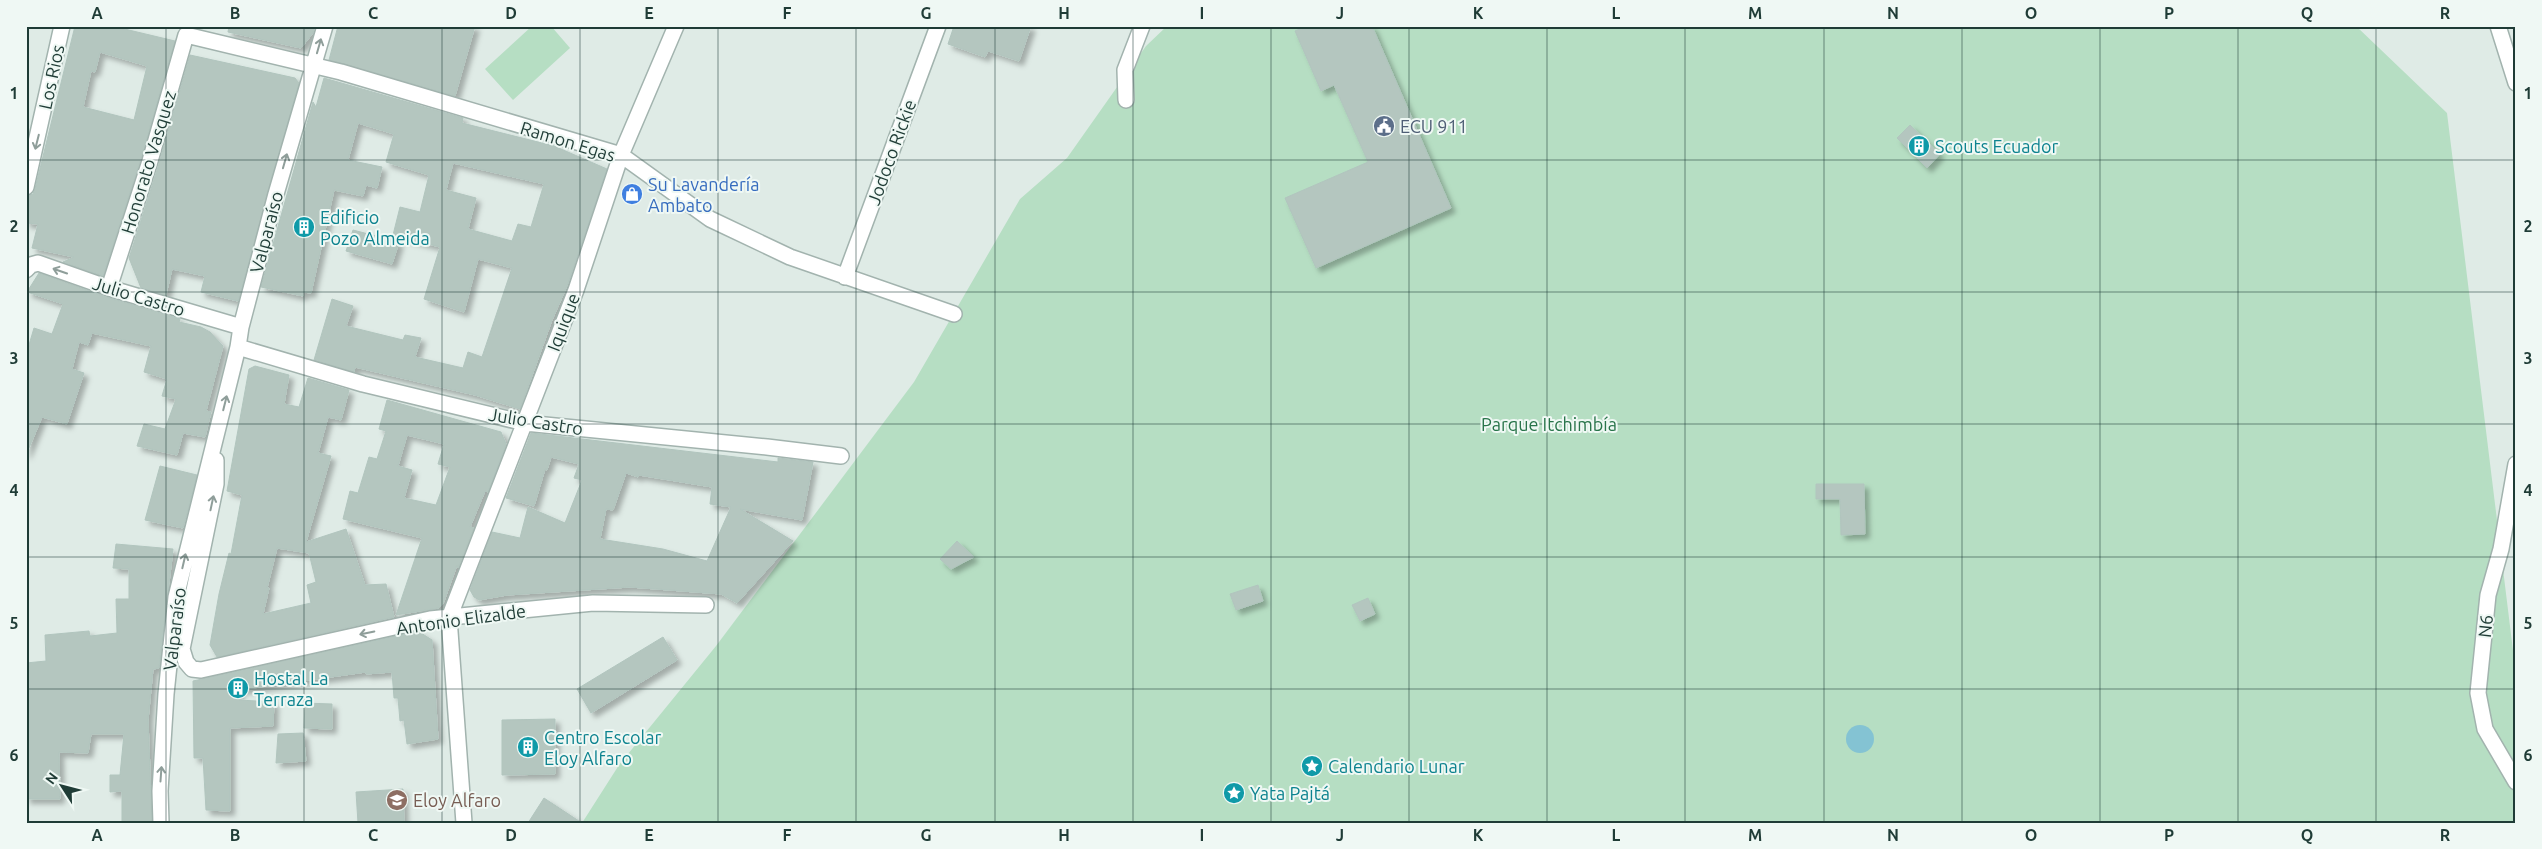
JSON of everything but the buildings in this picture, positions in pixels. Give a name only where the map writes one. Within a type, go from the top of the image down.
[{"type":"street","name":"Los Rios","points":[[26,187],[62,26]]},
{"type":"street","name":"Valparaíso","points":[[162,823],[160,791],[166,694],[176,597],[216,440],[238,347],[240,327],[325,26]]},
{"type":"street","name":"Iquique","points":[[449,618],[576,290],[620,155],[676,26]]},
{"type":"street","name":"Jodoco Rickie","points":[[845,277],[938,26]]},
{"type":"street","points":[[1126,100],[1125,70],[1142,26]]},
{"type":"street","points":[[2498,26],[2516,83]]},
{"type":"street","name":"Ramon Egas","points":[[186,35],[313,65],[620,155],[710,219],[790,257],[954,314]]},
{"type":"street","name":"Honorato Vasquez","points":[[109,288],[150,161],[186,35]]},
{"type":"street","name":"Julio Castro","points":[[32,267],[240,327]]},
{"type":"street","name":"Julio Castro","points":[[238,347],[364,384],[525,423],[767,446],[841,456]]},
{"type":"street","name":"Valparaíso","points":[[192,669],[186,662],[182,649],[216,484],[216,440]]},
{"type":"street","name":"N6","points":[[2516,464],[2501,549],[2488,595],[2478,694],[2485,729],[2516,782]]},
{"type":"street","name":"Antonio Elizalde","points":[[192,669],[201,670],[430,619],[593,603],[706,605]]},
{"type":"street","points":[[449,618],[464,823]]},
{"type":"green space","points":[[532,26],[551,26],[570,48],[513,100],[485,69]]},
{"type":"green space","name":"Parque Itchimbía","points":[[1167,26],[2356,26],[2447,113],[2516,675],[2516,823],[582,823],[619,765],[716,646],[914,382],[1020,199],[1067,158],[1146,46]]},
{"type":"water","points":[[1860,725],[1870,729],[1874,739],[1870,749],[1860,753],[1850,749],[1846,739],[1850,729]]},
{"type":"place","name":"ECU 911","points":[[1384,126]]},
{"type":"place","name":"Scouts Ecuador","points":[[1919,146]]},
{"type":"place","name":"Su Lavandería Ambato","points":[[632,194]]},
{"type":"place","name":"Edificio Pozo Almeida","points":[[304,227]]},
{"type":"place","name":"Hostal La Terraza","points":[[238,688]]},
{"type":"place","name":"Centro Escolar Eloy Alfaro","points":[[528,747]]},
{"type":"place","name":"Calendario Lunar","points":[[1312,766]]},
{"type":"place","name":"Yata Pajtá","points":[[1234,793]]},
{"type":"place","name":"Eloy Alfaro","points":[[397,800]]}]
